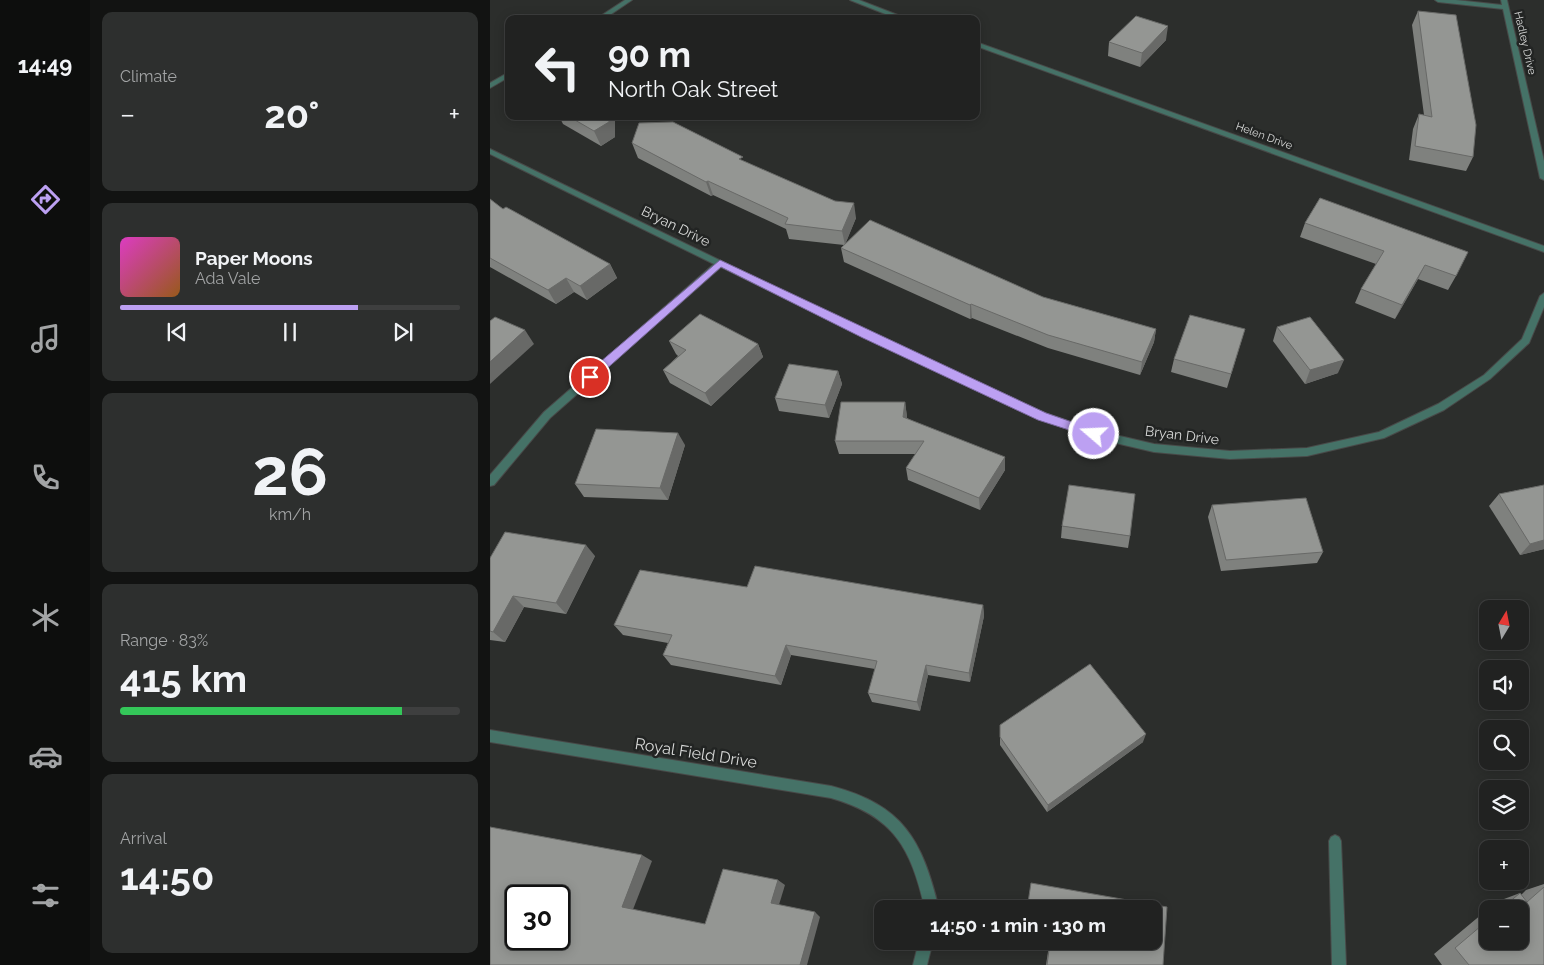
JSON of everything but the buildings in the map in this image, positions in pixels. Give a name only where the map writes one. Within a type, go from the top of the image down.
[{"type":"street","points":[[605,15],[629,0]]},
{"type":"street","points":[[853,0],[894,15]]},
{"type":"street","points":[[1438,0],[1505,4]]},
{"type":"street","name":"Hadley Drive","points":[[1505,4],[1544,178]]},
{"type":"street","name":"Helen Drive","points":[[980,45],[1544,249]]},
{"type":"street","points":[[490,86],[505,77]]},
{"type":"street","name":"Bryan Drive","points":[[490,150],[867,335],[1042,416],[1094,434],[1154,448],[1230,455],[1306,452],[1381,435],[1441,407],[1487,377],[1526,341],[1544,296]]},
{"type":"street","points":[[490,482],[499,469],[547,415],[720,263]]},
{"type":"street","name":"Royal Field Drive","points":[[490,736],[831,792],[866,804],[890,821],[909,843],[924,875],[930,900]]},
{"type":"street","points":[[1335,840],[1339,965]]},
{"type":"street","points":[[920,965],[924,950]]},
{"type":"route","points":[[590,377],[720,263],[867,335],[1042,416],[1094,434]]}]
